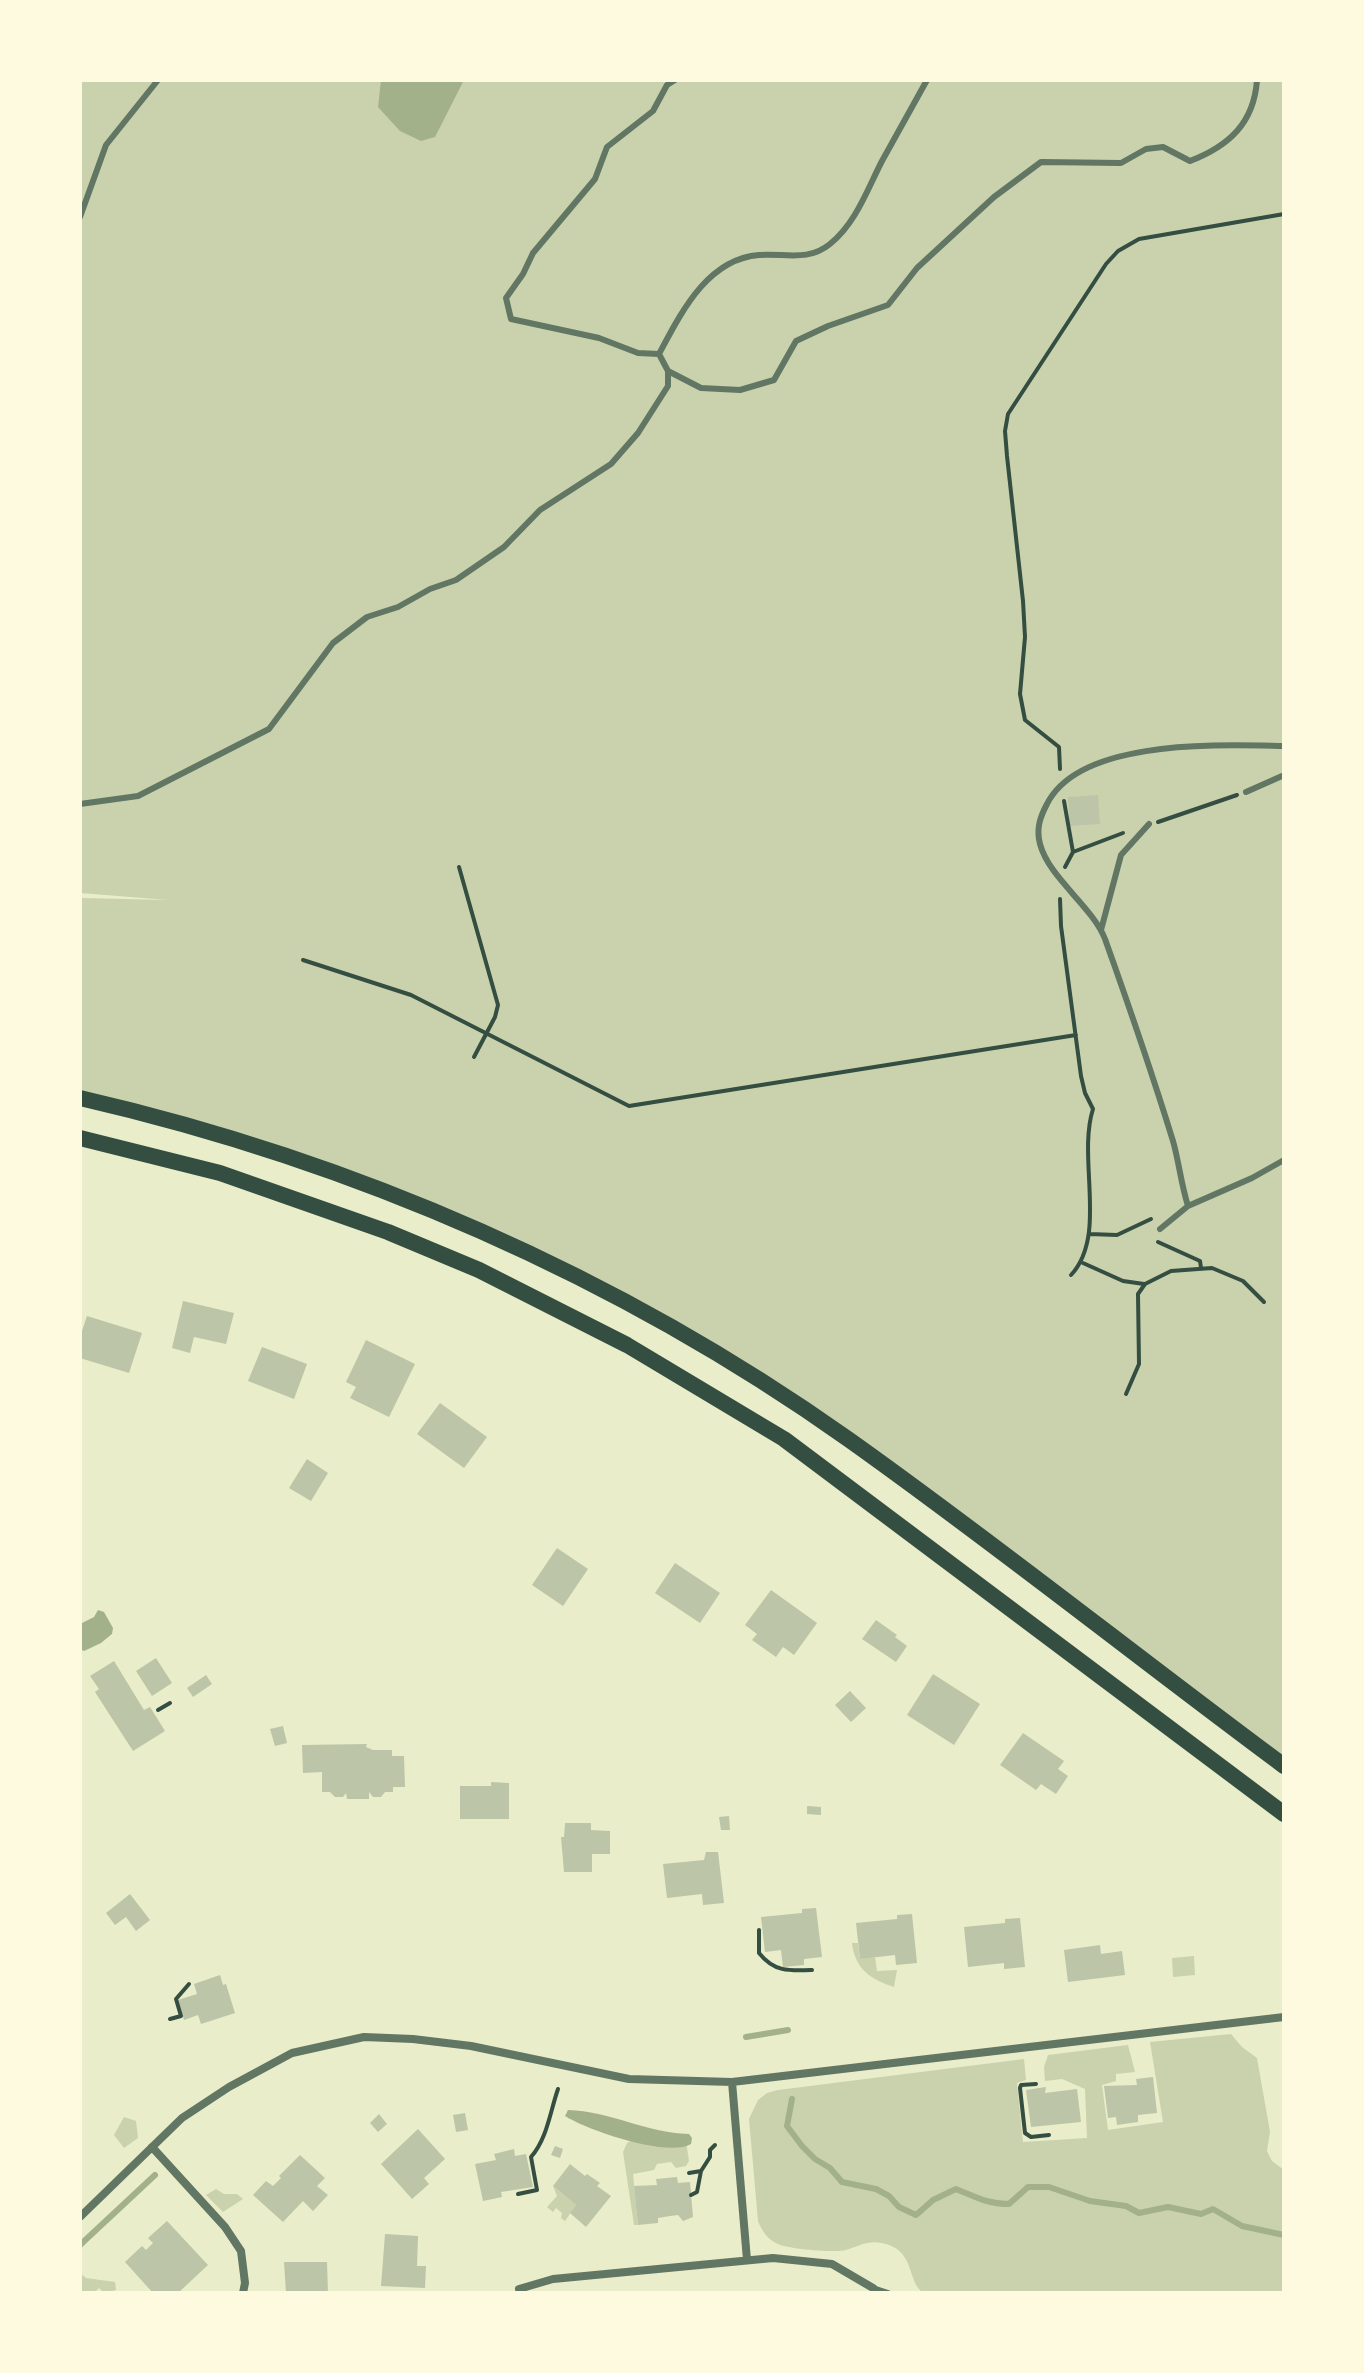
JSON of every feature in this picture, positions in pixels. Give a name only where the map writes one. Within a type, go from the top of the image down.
[{"type":"main road","points":[[80,1098],[204,1129],[311,1163],[467,1224],[635,1307],[748,1374],[846,1438],[1284,1766]]},
{"type":"main road","points":[[80,1138],[220,1173],[388,1232],[479,1270],[641,1353],[784,1439],[1284,1814]]},
{"type":"street","points":[[80,2217],[182,2118],[229,2087],[284,2057],[364,2037],[471,2046],[629,2079],[732,2082],[1284,2017]]},
{"type":"street","points":[[732,2082],[747,2260]]},
{"type":"street","points":[[152,2147],[225,2227],[241,2251],[243,2293]]},
{"type":"street","points":[[519,2289],[553,2279],[747,2260],[799,2259],[832,2264],[873,2288]]},
{"type":"lane","points":[[80,217],[106,145],[158,80]]},
{"type":"lane","points":[[659,354],[638,353],[599,338],[511,319],[506,298],[533,253],[595,179],[607,147],[653,111],[667,85],[675,80]]},
{"type":"lane","points":[[659,354],[680,316],[709,276],[734,260],[758,255],[809,256],[829,245],[852,222],[927,80]]},
{"type":"lane","points":[[668,371],[701,388],[740,390],[774,380],[796,341],[888,305],[917,268],[994,197],[1041,162],[1121,163],[1146,149],[1163,147],[1190,161],[1211,153],[1237,134],[1256,99],[1257,80]]},
{"type":"lane","points":[[80,804],[138,796],[269,729],[333,643],[367,617],[398,607],[430,589],[456,580],[504,547],[540,510],[611,464],[638,433],[668,386],[668,371],[659,354]]},
{"type":"lane","points":[[1188,1206],[1174,1145],[1101,930],[1060,878],[1040,846],[1038,820],[1054,790],[1095,764],[1153,749],[1221,745],[1284,746]]},
{"type":"lane","points":[[1246,792],[1282,776]]},
{"type":"lane","points":[[1101,930],[1121,855],[1149,824]]},
{"type":"lane","points":[[1160,1229],[1188,1206],[1252,1178],[1284,1160]]},
{"type":"lane","points":[[873,2288],[888,2293]]},
{"type":"path","points":[[1073,852],[1061,785],[1059,747],[1025,720],[1020,694],[1025,637],[1006,444],[1008,414],[1106,264],[1118,251],[1139,239],[1284,214]]},
{"type":"path","points":[[459,867],[498,1005],[474,1057]]},
{"type":"path","points":[[303,960],[394,988],[629,1106],[1076,1035]]},
{"type":"path","points":[[1089,1234],[1117,1235],[1159,1215]]},
{"type":"path","points":[[1150,1235],[1159,1243],[1200,1261],[1201,1268]]},
{"type":"path","points":[[1083,1263],[1123,1281],[1145,1284]]},
{"type":"path","points":[[1126,1394],[1139,1364],[1138,1294],[1145,1284],[1171,1271],[1212,1268],[1243,1281],[1264,1302]]},
{"type":"path","points":[[158,1710],[170,1703]]},
{"type":"path","points":[[759,1930],[759,1953],[768,1964],[788,1971],[812,1970]]},
{"type":"path","points":[[170,2019],[181,2016],[176,1999],[189,1984]]},
{"type":"path","points":[[1036,2084],[1021,2085],[1020,2088],[1025,2133],[1031,2137],[1049,2135]]},
{"type":"path","points":[[518,2194],[537,2190],[531,2157],[542,2144],[544,2128],[558,2089]]},
{"type":"path","points":[[691,2195],[697,2192],[701,2171],[715,2145]]},
{"type":"path","points":[[689,2173],[701,2171]]},
{"type":"shaded area","points":[[80,80],[1284,80],[1284,1762],[748,1374],[467,1224],[311,1163],[80,1098],[80,898],[168,900],[80,893]]},
{"type":"shaded area","points":[[381,80],[464,80],[435,137],[421,141],[400,131],[378,107]]},
{"type":"shaded area","points":[[98,1610],[104,1612],[113,1628],[112,1634],[84,1651],[80,1649],[80,1624],[94,1617]]},
{"type":"shaded area","points":[[852,1943],[858,1943],[860,1959],[875,1957],[877,1971],[897,1970],[894,1987],[865,1972],[856,1960]]},
{"type":"shaded area","points":[[1194,1956],[1195,1975],[1173,1977],[1172,1958]]},
{"type":"shaded area","points":[[1231,2034],[1257,2058],[1270,2132],[1267,2151],[1272,2161],[1284,2170],[1284,2293],[923,2293],[914,2281],[905,2258],[893,2247],[873,2242],[840,2251],[791,2247],[771,2240],[758,2221],[749,2119],[758,2100],[767,2093],[1024,2059],[1026,2080],[1017,2083],[1023,2142],[1087,2138],[1085,2089],[1062,2079],[1045,2081],[1044,2067],[1048,2055],[1128,2045],[1135,2072],[1116,2074],[1116,2081],[1102,2085],[1108,2130],[1163,2122],[1150,2042]]},
{"type":"shaded area","points":[[568,2110],[689,2134],[691,2144],[665,2148],[608,2135],[565,2116]]},
{"type":"shaded area","points":[[124,2117],[136,2121],[138,2138],[124,2148],[114,2135]]},
{"type":"shaded area","points":[[640,2136],[686,2141],[689,2161],[686,2166],[676,2168],[671,2162],[657,2164],[654,2170],[633,2174],[638,2225],[634,2225],[623,2152],[627,2143]]},
{"type":"shaded area","points":[[553,2186],[576,2205],[565,2221],[556,2208],[553,2212],[547,2207],[557,2196]]},
{"type":"shaded area","points":[[216,2189],[224,2194],[237,2194],[243,2199],[223,2212],[206,2195]]},
{"type":"shaded area","points":[[80,2273],[86,2278],[115,2282],[116,2290],[104,2293],[99,2288],[94,2293],[80,2293]]},
{"type":"building","points":[[1098,795],[1100,824],[1070,826],[1068,797]]},
{"type":"building","points":[[183,1301],[234,1313],[226,1344],[194,1337],[190,1353],[172,1348]]},
{"type":"building","points":[[87,1316],[142,1333],[129,1373],[80,1358],[80,1337]]},
{"type":"building","points":[[366,1340],[415,1364],[389,1417],[350,1398],[356,1387],[346,1382]]},
{"type":"building","points":[[262,1347],[307,1364],[294,1399],[248,1381]]},
{"type":"building","points":[[440,1403],[487,1437],[464,1468],[417,1434]]},
{"type":"building","points":[[307,1459],[328,1473],[311,1501],[289,1488]]},
{"type":"building","points":[[557,1548],[588,1569],[563,1606],[532,1585]]},
{"type":"building","points":[[675,1563],[720,1593],[700,1623],[655,1593]]},
{"type":"building","points":[[771,1590],[817,1623],[794,1655],[783,1647],[776,1657],[752,1640],[757,1634],[745,1625]]},
{"type":"building","points":[[876,1620],[907,1646],[896,1662],[862,1639]]},
{"type":"building","points":[[156,1658],[172,1683],[152,1696],[136,1671]]},
{"type":"building","points":[[114,1661],[144,1710],[150,1707],[165,1731],[133,1751],[95,1692],[99,1689],[90,1676]]},
{"type":"building","points":[[933,1674],[980,1704],[954,1745],[907,1715]]},
{"type":"building","points":[[206,1675],[212,1684],[193,1697],[187,1688]]},
{"type":"building","points":[[850,1691],[866,1708],[851,1722],[835,1705]]},
{"type":"building","points":[[283,1726],[287,1743],[275,1746],[270,1729]]},
{"type":"building","points":[[1023,1733],[1064,1761],[1058,1769],[1068,1776],[1056,1794],[1041,1784],[1036,1790],[1000,1765]]},
{"type":"building","points":[[367,1744],[366,1747],[373,1750],[392,1750],[392,1756],[404,1756],[405,1787],[393,1787],[393,1792],[385,1792],[381,1797],[373,1797],[369,1792],[369,1799],[347,1799],[346,1793],[343,1797],[335,1797],[330,1792],[322,1792],[322,1772],[303,1773],[302,1745]]},
{"type":"building","points":[[491,1782],[509,1783],[509,1819],[460,1819],[460,1786],[491,1786]]},
{"type":"building","points":[[807,1806],[821,1807],[821,1815],[807,1814]]},
{"type":"building","points":[[729,1816],[730,1830],[721,1830],[719,1817]]},
{"type":"building","points":[[565,1823],[591,1823],[591,1830],[610,1831],[610,1854],[592,1854],[592,1872],[564,1872],[561,1837],[564,1837]]},
{"type":"building","points":[[706,1852],[718,1852],[724,1903],[703,1905],[702,1894],[667,1898],[663,1864],[704,1860]]},
{"type":"building","points":[[130,1894],[150,1920],[136,1931],[126,1917],[115,1925],[106,1913]]},
{"type":"building","points":[[816,1908],[822,1957],[804,1959],[804,1965],[783,1967],[781,1950],[765,1952],[761,1917],[802,1913],[802,1909]]},
{"type":"building","points":[[912,1914],[917,1963],[896,1965],[895,1955],[860,1959],[856,1923],[897,1919],[897,1915]]},
{"type":"building","points":[[1020,1918],[1025,1967],[1004,1969],[1004,1963],[968,1967],[964,1927],[1005,1923],[1005,1919]]},
{"type":"building","points":[[1100,1945],[1101,1954],[1122,1951],[1125,1975],[1068,1982],[1064,1950]]},
{"type":"building","points":[[220,1975],[235,2013],[201,2024],[198,2015],[184,2020],[178,2000],[197,1994],[194,1984]]},
{"type":"building","points":[[1153,2077],[1157,2113],[1138,2115],[1138,2122],[1117,2125],[1116,2117],[1108,2118],[1104,2086],[1137,2085],[1136,2079]]},
{"type":"building","points":[[1046,2087],[1045,2093],[1077,2089],[1081,2122],[1031,2127],[1026,2090]]},
{"type":"building","points":[[465,2113],[468,2130],[456,2132],[453,2115]]},
{"type":"building","points":[[379,2114],[387,2124],[378,2132],[370,2123]]},
{"type":"building","points":[[418,2129],[445,2159],[424,2178],[429,2184],[412,2199],[381,2164]]},
{"type":"building","points":[[555,2146],[563,2149],[560,2158],[551,2155]]},
{"type":"building","points":[[514,2149],[515,2156],[526,2154],[533,2187],[501,2192],[502,2197],[483,2201],[475,2164],[496,2160],[494,2154]]},
{"type":"building","points":[[300,2155],[325,2178],[317,2186],[328,2195],[313,2211],[303,2201],[283,2222],[253,2195],[266,2181],[273,2186]]},
{"type":"building","points":[[570,2164],[600,2183],[597,2186],[611,2196],[586,2227],[570,2213],[576,2205],[553,2186]]},
{"type":"building","points":[[677,2177],[678,2183],[690,2182],[693,2217],[683,2221],[678,2215],[670,2216],[658,2218],[658,2223],[638,2225],[634,2186],[657,2185],[656,2179]]},
{"type":"building","points":[[167,2221],[208,2265],[178,2293],[153,2293],[125,2262],[142,2246],[146,2250],[153,2243],[148,2238]]},
{"type":"building","points":[[385,2234],[418,2236],[417,2266],[426,2266],[425,2288],[381,2286]]},
{"type":"building","points":[[284,2262],[327,2262],[328,2293],[286,2293]]},
{"type":"waterway","points":[[746,2037],[788,2030]]},
{"type":"waterway","points":[[792,2099],[787,2126],[815,2159],[830,2168],[842,2182],[876,2189],[889,2196],[899,2207],[916,2215],[933,2200],[956,2189],[988,2201],[1009,2204],[1028,2187],[1049,2187],[1090,2201],[1126,2206],[1139,2213],[1168,2207],[1201,2214],[1213,2209],[1242,2226],[1284,2235]]},
{"type":"waterway","points":[[80,2245],[155,2175]]}]
